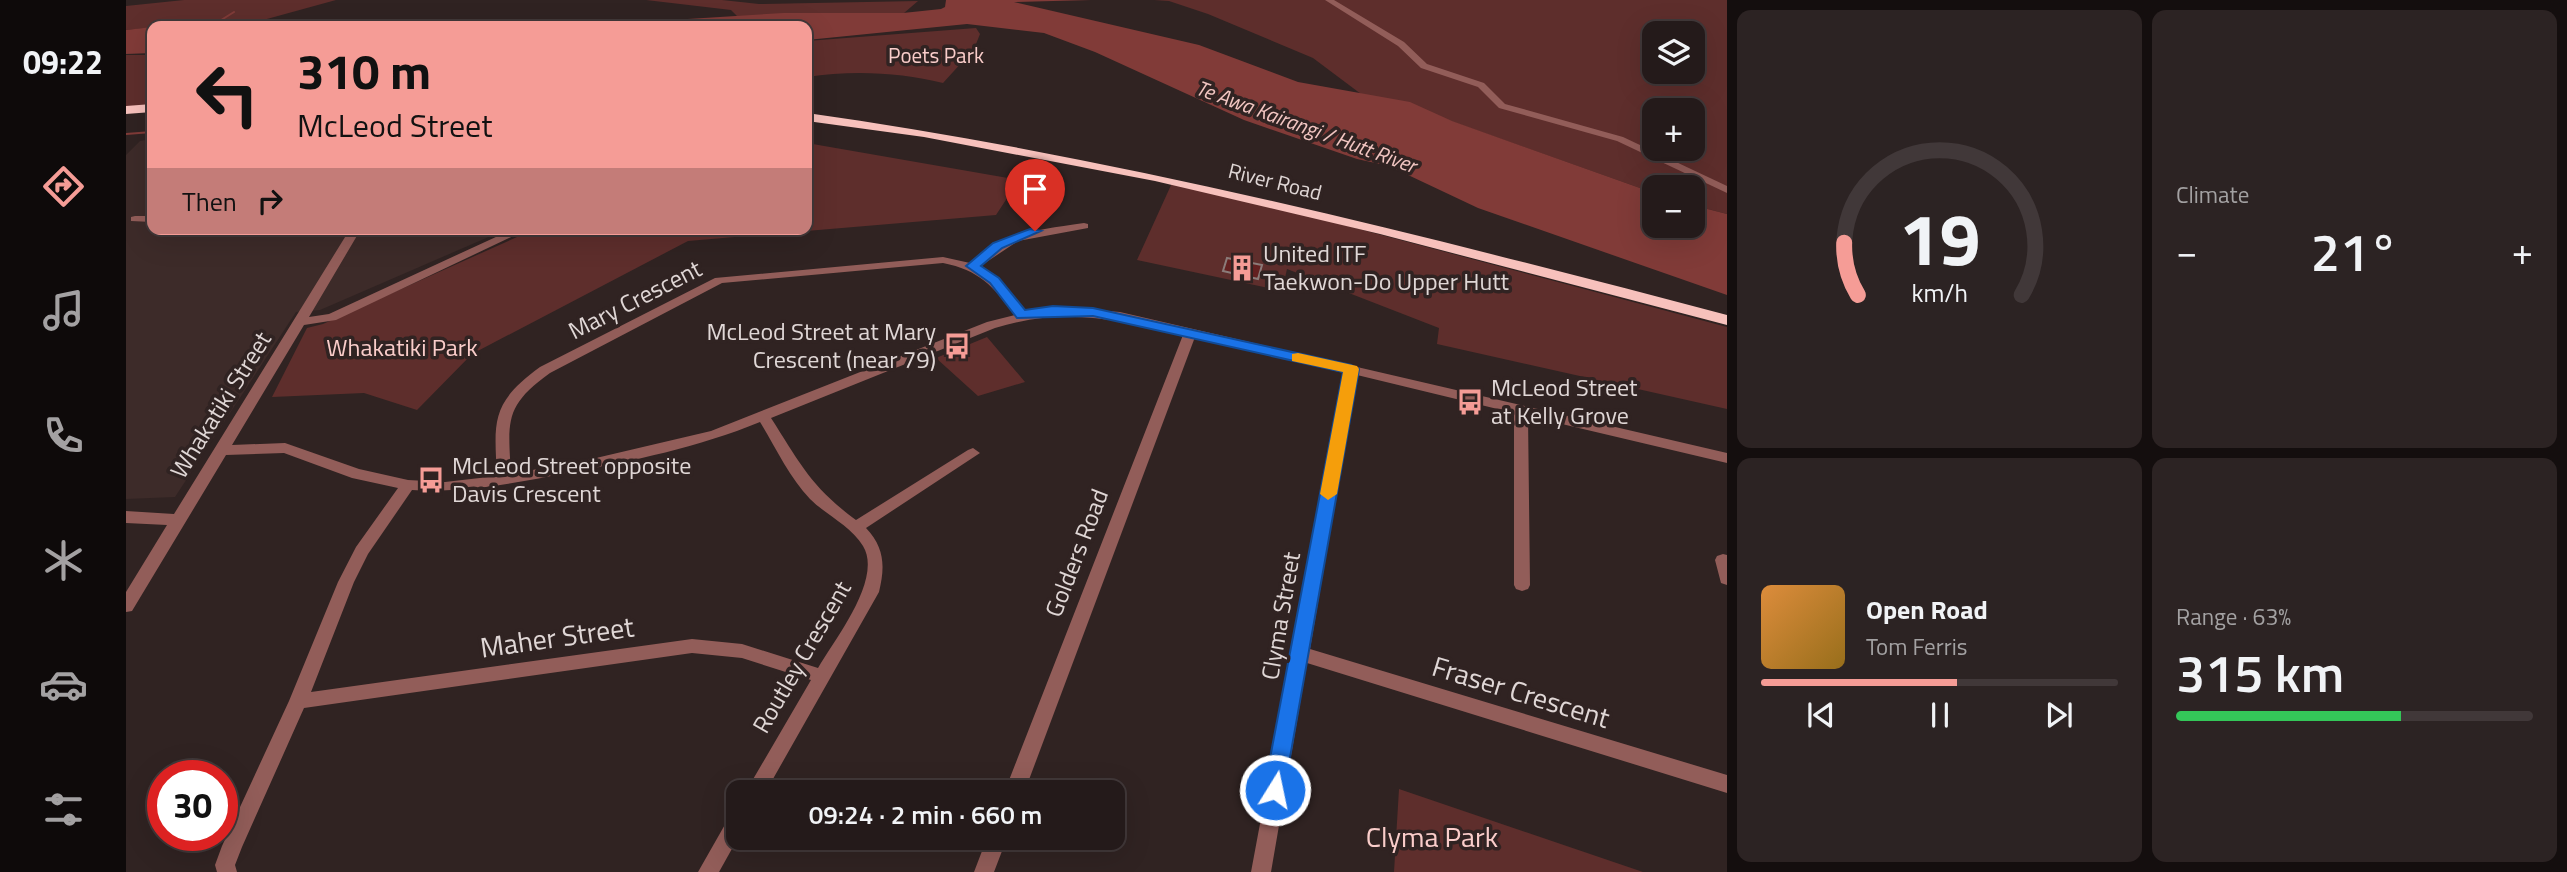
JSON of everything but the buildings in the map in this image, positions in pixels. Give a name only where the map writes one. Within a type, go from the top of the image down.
[{"type":"highway","points":[[126,112],[147,110]]},
{"type":"highway","name":"River Road","points":[[812,118],[1004,145],[1172,179],[1727,320]]},
{"type":"street","points":[[1329,0],[1401,44],[1423,66],[1481,85],[1502,106],[1620,139],[1727,190]]},
{"type":"street","points":[[135,219],[147,219]]},
{"type":"street","points":[[1021,315],[994,281],[973,266],[998,245],[1021,234],[1084,226]]},
{"type":"street","name":"Whakatiki Street","points":[[126,606],[176,520],[223,450],[352,235]]},
{"type":"street","points":[[299,322],[332,317],[510,235]]},
{"type":"street","name":"Mary Crescent","points":[[504,480],[503,415],[510,398],[520,388],[545,370],[710,283],[748,275],[920,261],[943,260],[973,266]]},
{"type":"street","points":[[223,450],[285,448],[366,476],[408,485],[445,486],[504,480],[692,442],[1021,315],[1053,310],[1093,312],[1190,333],[1727,458]]},
{"type":"street","name":"Golders Road","points":[[1019,780],[1190,333]]},
{"type":"street","name":"Clyma Street","points":[[1261,872],[1351,369]]},
{"type":"street","points":[[1521,409],[1522,585]]},
{"type":"street","name":"Routley Crescent","points":[[761,780],[877,577],[877,561],[872,545],[856,527],[814,494],[764,416]]},
{"type":"street","points":[[856,527],[973,453]]},
{"type":"street","points":[[227,872],[225,865],[232,846],[298,701],[352,572],[408,485]]},
{"type":"street","points":[[126,517],[176,520]]},
{"type":"street","points":[[1723,560],[1727,579]]},
{"type":"street","name":"Maher Street","points":[[298,701],[692,646],[728,646],[754,652],[821,676]]},
{"type":"street","name":"Fraser Crescent","points":[[1299,653],[1727,784]]},
{"type":"street","points":[[708,872],[726,841]]},
{"type":"street","points":[[984,872],[992,850]]},
{"type":"shaded area","points":[[147,140],[147,235],[493,235],[320,310],[296,312],[175,497],[126,499],[126,155],[140,141]]},
{"type":"green space","points":[[184,0],[336,0],[260,21],[147,21],[147,28],[126,30],[126,6]]},
{"type":"green space","points":[[646,0],[722,0],[759,4],[918,1],[904,13],[739,18],[731,10]]},
{"type":"green space","points":[[1154,0],[1727,0],[1727,214],[1705,208],[1705,175],[1642,175],[1642,189],[1414,108],[1361,94],[1313,58],[1208,14],[1169,1]]},
{"type":"green space","name":"Poets Park","points":[[976,28],[980,34],[974,49],[943,83],[910,76],[875,73],[812,76],[812,41]]},
{"type":"green space","points":[[126,55],[147,55],[147,105],[126,107]]},
{"type":"green space","name":"Whakatiki Park","points":[[812,144],[1019,180],[996,215],[812,231]]},
{"type":"green space","points":[[1172,183],[1284,209],[1727,327],[1727,409],[1437,344],[1439,328],[1287,269],[1282,291],[1137,260]]},
{"type":"green space","name":"Whakatiki Park","points":[[522,235],[759,235],[688,241],[472,354],[417,410],[364,393],[272,397],[307,328],[323,324]]},
{"type":"green space","points":[[987,337],[1025,382],[978,396],[936,358]]},
{"type":"green space","name":"Clyma Park","points":[[1399,789],[1643,872],[1394,872]]},
{"type":"water","name":"Te Awa Kairangi / Hutt River","points":[[946,0],[1091,0],[1014,2],[1199,45],[1298,82],[1410,102],[1452,121],[1642,189],[1642,238],[1705,238],[1705,208],[1727,214],[1727,295],[1478,208],[1389,166],[1357,159],[1244,120],[1095,52],[1044,33],[967,24],[812,40],[812,21],[655,21],[784,13],[903,13],[945,7]]},
{"type":"water","points":[[147,28],[147,53],[126,54],[126,30]]},
{"type":"waterway","points":[[220,21],[234,12]]},
{"type":"waterway","points":[[126,134],[147,132]]},
{"type":"slow traffic","points":[[1298,357],[1351,369],[1328,494]]},
{"type":"place","name":"United ITF Taekwon-Do Upper Hutt","points":[[1242,268]]},
{"type":"place","name":"McLeod Street at Mary Crescent (near 79)","points":[[957,346]]},
{"type":"place","name":"McLeod Street at Kelly Grove","points":[[1470,402]]},
{"type":"place","name":"McLeod Street opposite Davis Crescent","points":[[431,480]]},
{"type":"route","points":[[1035,231],[1008,239],[973,266],[994,281],[1021,315],[1053,310],[1093,312],[1351,369],[1275,790]]}]
